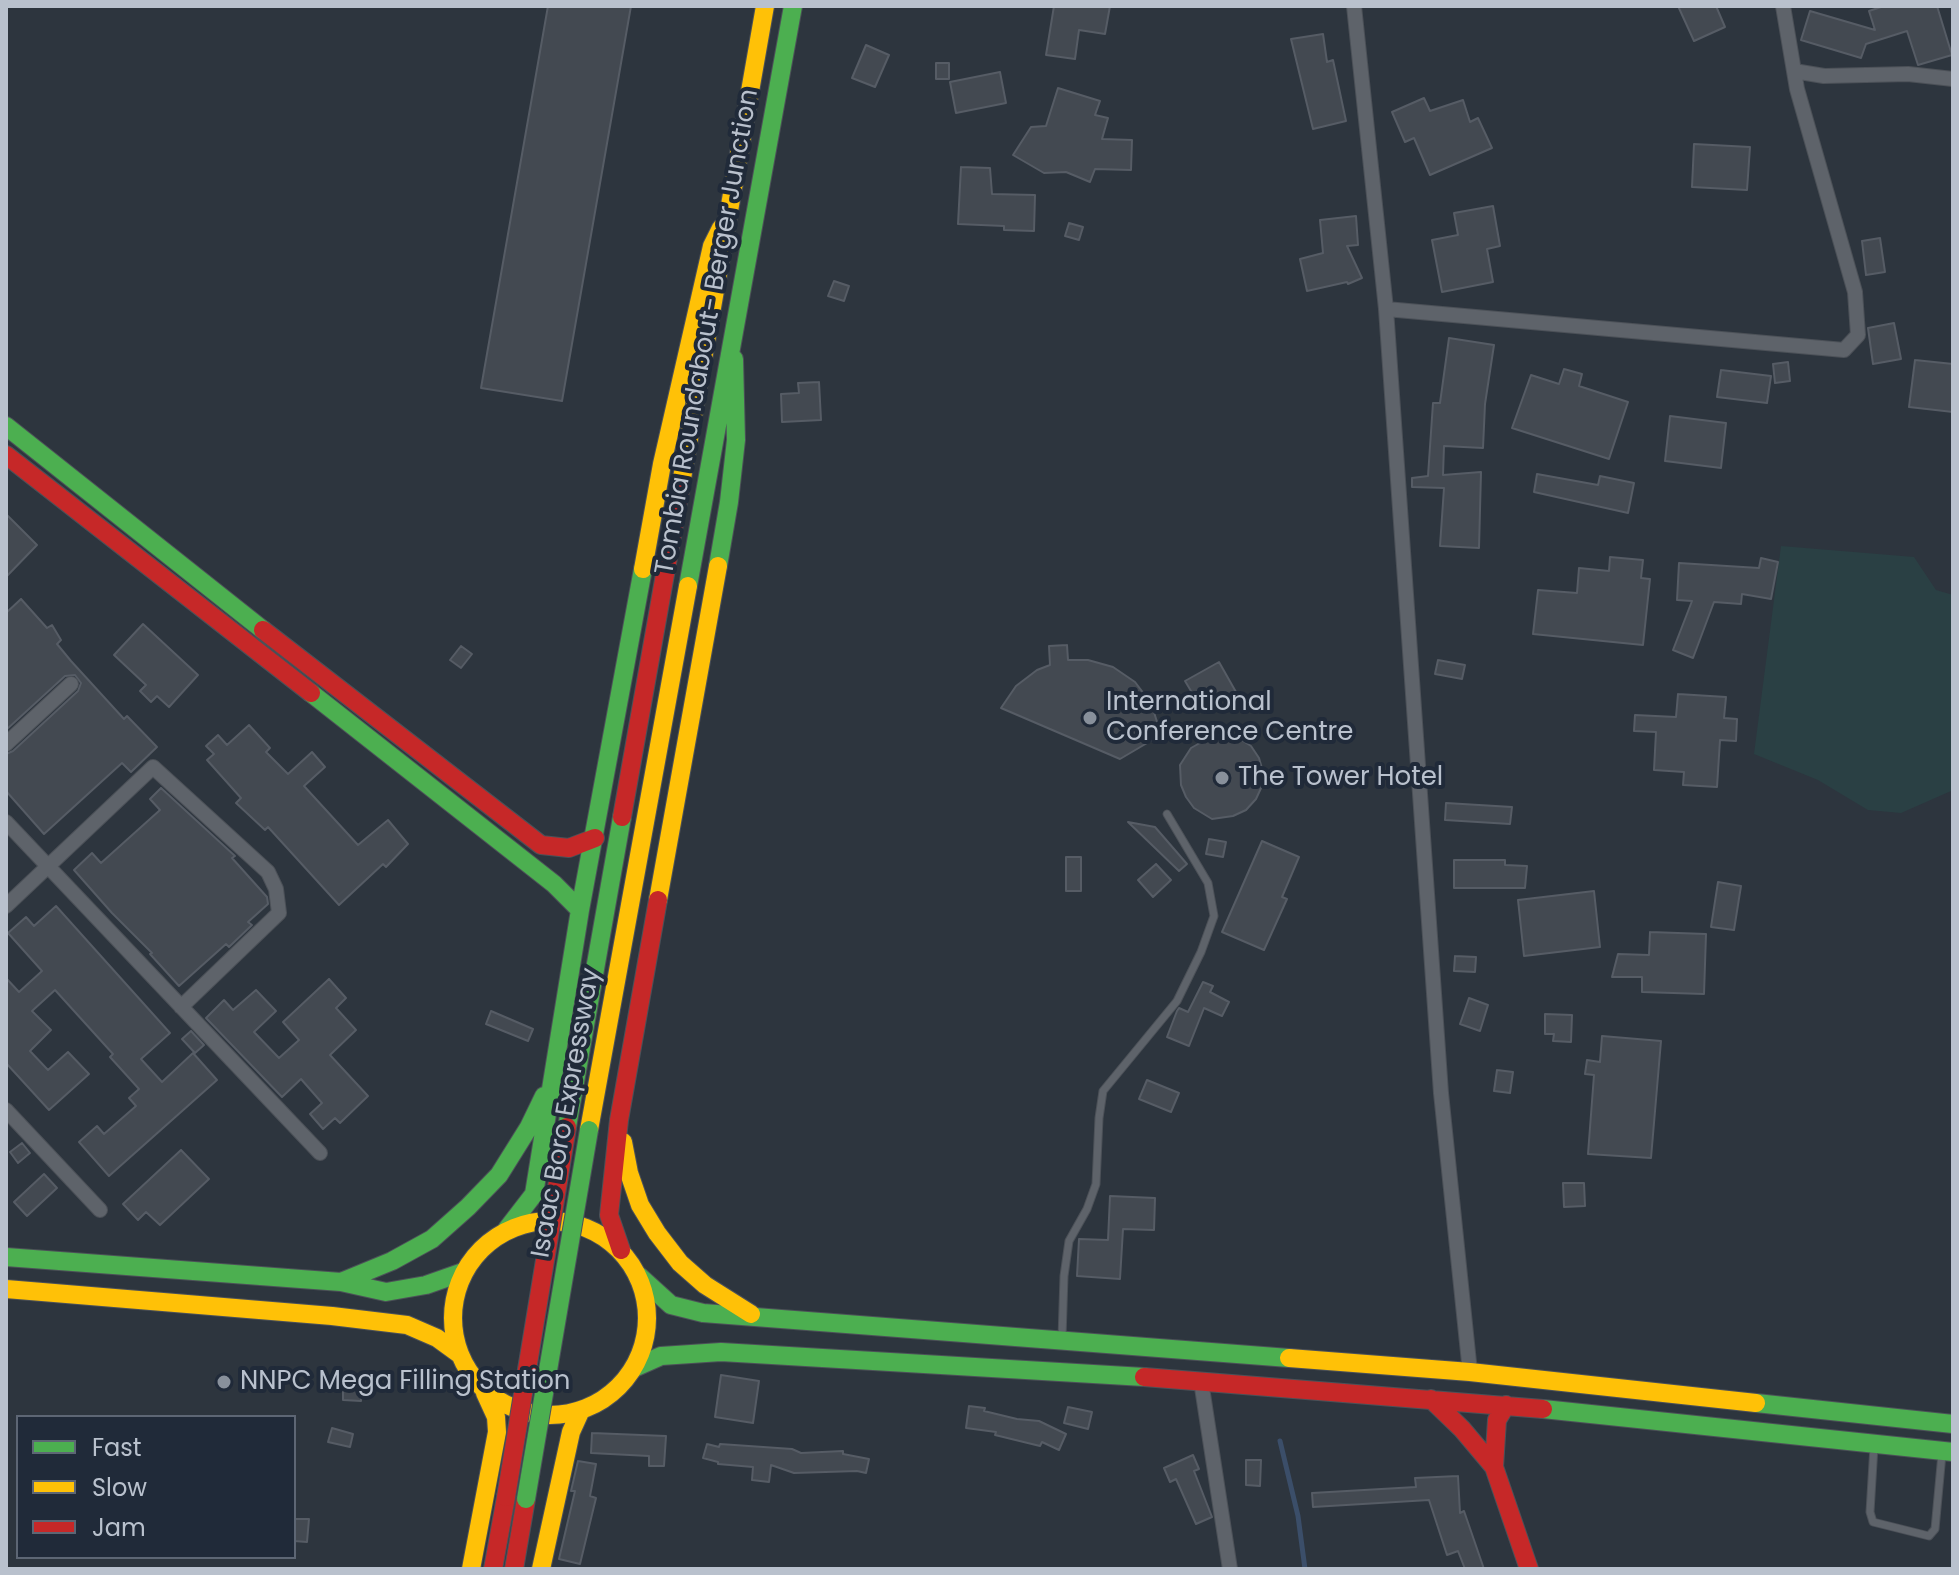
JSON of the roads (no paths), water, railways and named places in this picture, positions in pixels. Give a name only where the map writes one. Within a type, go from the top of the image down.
[{"type":"main road","name":"Tombia Roundabout- Berger Junction","points":[[650,668],[765,6]]},
{"type":"main road","name":"Tombia Roundabout- Berger Junction","points":[[674,667],[793,6]]},
{"type":"main road","points":[[471,1569],[497,1432],[496,1417],[485,1393],[464,1366],[459,1354],[453,1335],[453,1301],[463,1272],[482,1247],[507,1229],[534,1194],[580,910],[662,464],[712,246],[730,210]]},
{"type":"main road","points":[[733,339],[736,440],[729,502],[619,1120],[609,1215],[621,1250],[639,1276],[671,1305],[703,1313],[1470,1372],[1953,1424]]},
{"type":"main road","points":[[6,426],[405,742],[541,845],[569,848],[595,838]]},
{"type":"main road","points":[[6,455],[554,884],[580,910]]},
{"type":"main road","name":"Isaac Boro Expressway","points":[[514,1569],[589,1130],[674,667]]},
{"type":"main road","name":"Isaac Boro Expressway","points":[[493,1569],[567,1127],[650,668]]},
{"type":"main road","points":[[341,1282],[392,1261],[432,1239],[468,1207],[499,1175],[529,1127],[554,1076]]},
{"type":"main road","points":[[619,1120],[629,1173],[640,1205],[657,1233],[680,1263],[705,1285],[754,1317]]},
{"type":"main road","points":[[507,1229],[537,1220],[568,1221],[597,1231],[621,1250]]},
{"type":"main road","points":[[6,1257],[341,1282],[386,1292],[426,1285],[463,1272]]},
{"type":"main road","points":[[485,1393],[515,1410],[548,1416],[581,1410],[611,1394],[634,1368],[646,1337],[647,1305],[639,1276]]},
{"type":"main road","points":[[6,1289],[407,1325],[437,1338],[459,1354]]},
{"type":"main road","points":[[634,1368],[661,1356],[721,1352],[1201,1381],[1506,1405],[1948,1451]]},
{"type":"main road","points":[[1431,1399],[1456,1422],[1494,1467]]},
{"type":"main road","points":[[1506,1405],[1497,1420],[1494,1467],[1529,1569]]},
{"type":"main road","points":[[541,1569],[571,1432],[581,1410]]},
{"type":"street","points":[[1354,6],[1386,309],[1441,1093],[1470,1372]]},
{"type":"street","points":[[1386,309],[1844,350],[1858,335],[1855,292],[1794,71],[1783,6]]},
{"type":"street","points":[[1794,71],[1824,76],[1908,74],[1953,79]]},
{"type":"street","points":[[6,744],[71,684]]},
{"type":"street","points":[[6,906],[153,767],[268,872],[276,889],[279,913],[181,1007]]},
{"type":"street","points":[[6,822],[320,1153]]},
{"type":"street","points":[[6,1110],[100,1210]]},
{"type":"street","points":[[1201,1381],[1230,1569]]},
{"type":"lane","points":[[1062,1341],[1064,1276],[1069,1241],[1087,1209],[1096,1184],[1103,1091],[1177,1001],[1201,952],[1214,916],[1208,883],[1167,814]]},
{"type":"lane","points":[[1874,1443],[1870,1512],[1873,1522],[1929,1536],[1935,1529],[1948,1451]]},
{"type":"waterway","points":[[1280,1441],[1298,1516],[1305,1569]]},
{"type":"place","name":"International Conference Centre","points":[[1090,718]]},
{"type":"place","name":"The Tower Hotel","points":[[1222,778]]},
{"type":"place","name":"NNPC Mega Filling Station","points":[[224,1382]]}]
